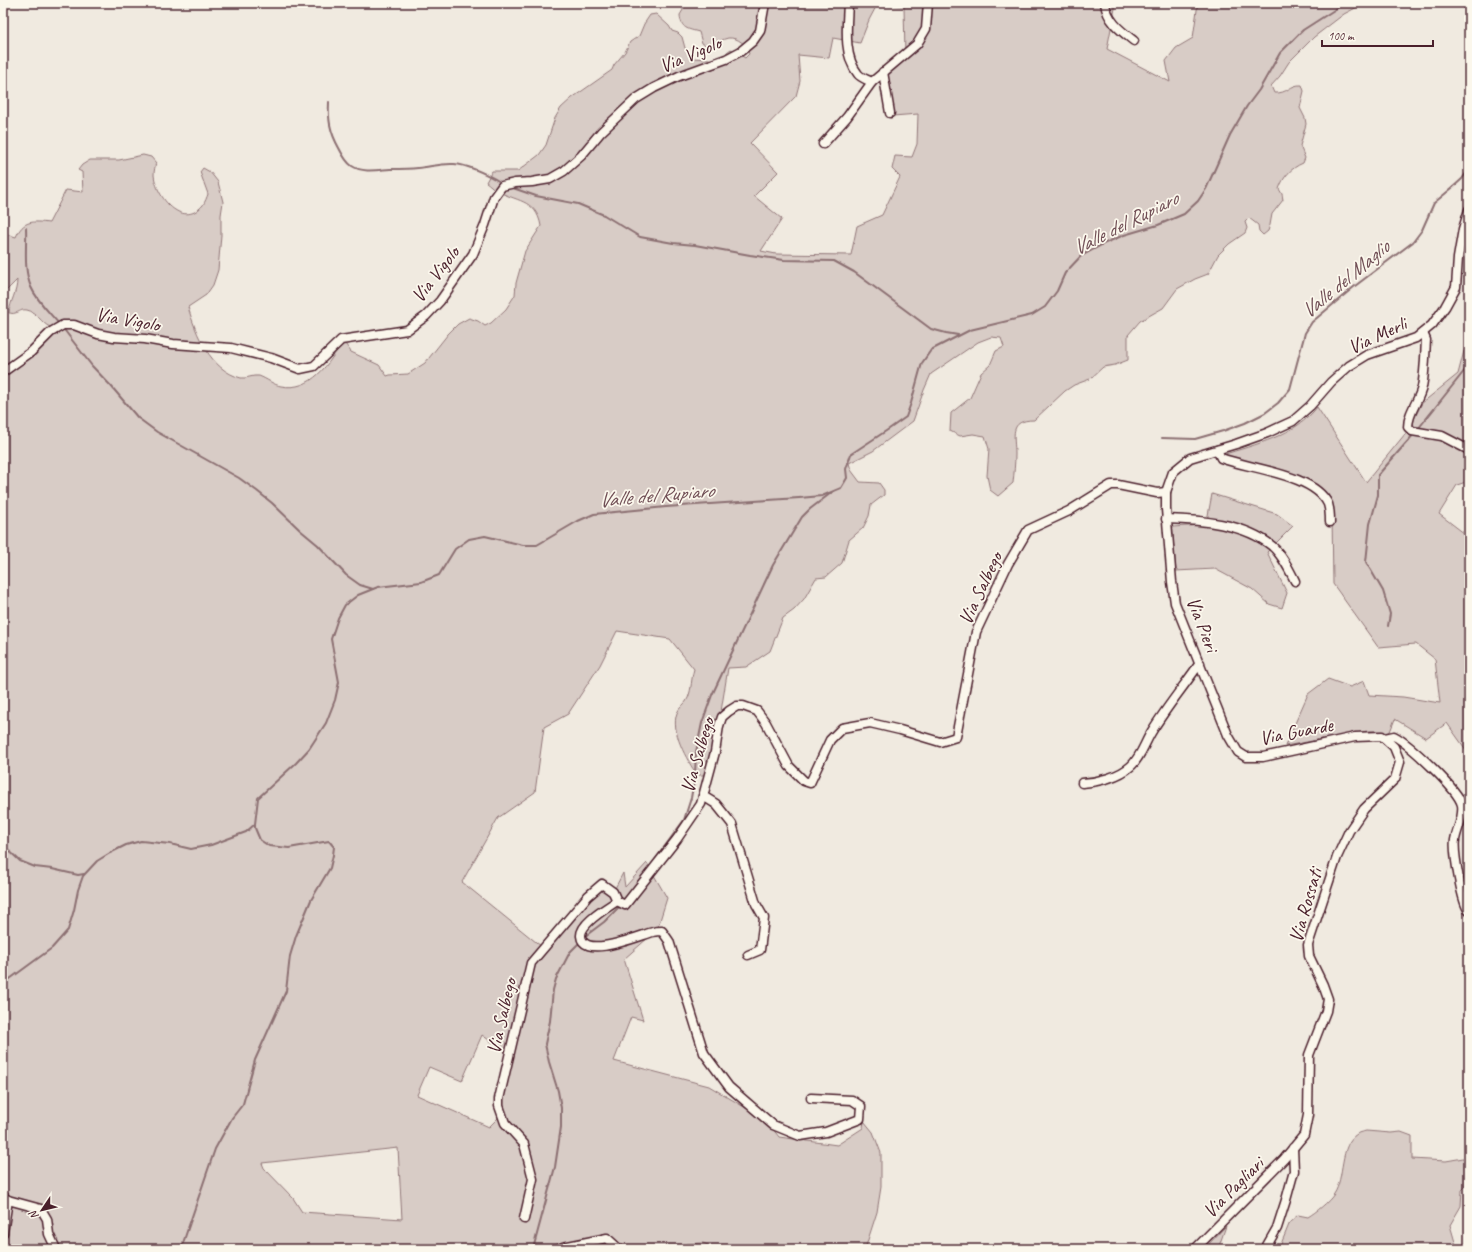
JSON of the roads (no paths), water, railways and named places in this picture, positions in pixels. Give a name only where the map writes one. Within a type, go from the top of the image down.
[{"type":"street","name":"Via Vigolo","points":[[3,372],[31,352],[51,332],[63,325],[74,325],[98,334],[114,337],[145,338],[173,344],[231,348],[271,358],[300,369],[314,366],[341,340],[407,330],[426,316],[440,301],[473,254],[485,225],[494,197],[502,186],[550,179],[564,171],[581,156],[601,132],[636,100],[654,88],[679,76],[726,59],[741,51],[754,40],[760,31],[765,3]]},
{"type":"street","points":[[848,3],[846,31],[849,57],[858,75],[872,82]]},
{"type":"street","points":[[822,144],[847,117],[872,82],[917,44],[926,29],[928,3]]},
{"type":"street","points":[[1105,3],[1109,18],[1122,32],[1134,41]]},
{"type":"street","points":[[883,72],[890,114]]},
{"type":"street","name":"Via Merli","points":[[1236,444],[1267,433],[1293,421],[1310,406],[1331,382],[1349,366],[1367,356],[1416,338],[1432,325],[1445,307],[1456,287],[1458,258],[1463,229],[1469,210]]},
{"type":"street","points":[[1423,333],[1426,340],[1422,388],[1408,422],[1408,427],[1415,432],[1442,436],[1469,450]]},
{"type":"street","name":"Via Pieri","points":[[1228,735],[1175,603],[1166,519],[1166,492],[1173,472],[1190,458],[1236,444]]},
{"type":"street","points":[[1217,450],[1221,458],[1284,475],[1303,482],[1314,489],[1321,494],[1327,503],[1330,510],[1330,522]]},
{"type":"street","name":"Via Salbego","points":[[524,1219],[533,1179],[524,1144],[505,1123],[499,1106],[499,1099],[531,963],[588,896],[602,884],[613,892],[617,901],[625,905],[677,839],[701,804],[715,752],[722,717],[737,706],[743,706],[758,711],[789,766],[804,781],[810,783],[830,740],[842,728],[870,723],[940,742],[956,737],[976,632],[1008,564],[1028,530],[1069,512],[1111,485],[1157,493],[1166,492]]},
{"type":"street","points":[[1166,519],[1192,520],[1218,524],[1238,529],[1260,538],[1272,546],[1280,555],[1296,581]]},
{"type":"street","points":[[1082,783],[1113,776],[1131,765],[1137,758],[1151,732],[1200,663]]},
{"type":"street","name":"Via Guarde","points":[[1228,735],[1238,752],[1246,757],[1263,757],[1355,737],[1394,736],[1410,747],[1453,789],[1466,810]]},
{"type":"street","name":"Via Rossati","points":[[1293,1148],[1304,1135],[1308,1115],[1310,1055],[1326,1012],[1328,999],[1324,985],[1309,956],[1308,945],[1337,857],[1348,831],[1364,809],[1395,779],[1400,762],[1394,747],[1384,737]]},
{"type":"street","points":[[703,796],[716,804],[732,824],[756,904],[764,918],[760,950],[748,955]]},
{"type":"street","points":[[1466,810],[1454,841],[1463,897],[1469,911]]},
{"type":"street","points":[[617,901],[595,916],[582,930],[583,941],[595,948],[644,936],[654,931],[662,931],[669,941],[704,1053],[728,1087],[773,1125],[800,1136],[826,1132],[860,1119],[862,1106],[852,1100],[811,1098]]},
{"type":"street","points":[[1265,1249],[1277,1228],[1286,1200],[1294,1171],[1293,1148]]},
{"type":"street","name":"Via Pagliari","points":[[1196,1249],[1293,1148]]},
{"type":"street","points":[[3,1233],[6,1198],[41,1209],[48,1219],[48,1234],[56,1249]]},
{"type":"street","points":[[559,1249],[607,1238],[619,1249]]},
{"type":"waterway","name":"Valle del Rupiaro","points":[[3,984],[52,948],[68,930],[83,876],[97,861],[126,845],[141,841],[170,844],[191,849],[211,845],[246,832],[255,824],[258,798],[309,749],[326,723],[335,700],[339,682],[331,639],[338,618],[345,605],[358,595],[378,587],[421,582],[439,575],[455,549],[469,539],[485,536],[523,545],[537,545],[578,521],[594,514],[666,507],[822,496],[841,488],[847,478],[846,469],[851,454],[906,417],[922,363],[931,350],[970,330],[1032,315],[1045,307],[1057,291],[1065,273],[1081,256],[1124,235],[1158,225],[1184,214],[1198,201],[1206,189],[1230,135],[1247,106],[1259,90],[1280,53],[1303,30],[1345,3]]},
{"type":"waterway","points":[[329,102],[329,120],[334,137],[341,153],[346,160],[356,168],[361,170],[375,170],[454,164],[473,169],[502,183]]},
{"type":"waterway","name":"Valle del Maglio","points":[[1162,438],[1195,439],[1223,431],[1245,423],[1265,413],[1278,403],[1290,389],[1305,333],[1312,322],[1355,286],[1413,242],[1422,230],[1434,203],[1462,179],[1469,169]]},
{"type":"waterway","points":[[510,187],[536,196],[578,204],[604,215],[640,237],[784,260],[834,261],[854,272],[931,329],[958,335]]},
{"type":"waterway","points":[[26,228],[26,265],[31,287],[40,302],[59,324]]},
{"type":"waterway","points":[[62,327],[92,366],[138,418],[157,432],[239,478],[257,491],[318,545],[346,575],[360,585],[373,589]]},
{"type":"waterway","points":[[1418,429],[1469,365]]},
{"type":"waterway","points":[[1388,626],[1390,614],[1383,591],[1366,562],[1370,524],[1378,495],[1378,475],[1414,434]]},
{"type":"waterway","points":[[643,876],[684,820],[691,798],[695,775],[696,752],[702,723],[712,695],[773,565],[802,517],[831,493]]},
{"type":"waterway","points":[[181,1249],[215,1149],[232,1118],[243,1104],[255,1060],[286,991],[290,956],[296,936],[311,900],[330,868],[333,855],[334,847],[329,841],[289,848],[269,846],[260,840],[255,825]]},
{"type":"waterway","points":[[3,845],[20,861],[35,867],[78,875],[84,874]]},
{"type":"waterway","points":[[584,937],[604,922],[621,905]]},
{"type":"waterway","points":[[533,1249],[555,1167],[561,1127],[561,1108],[558,1091],[545,1044],[550,1021],[553,990],[556,979],[570,952],[581,941]]}]
